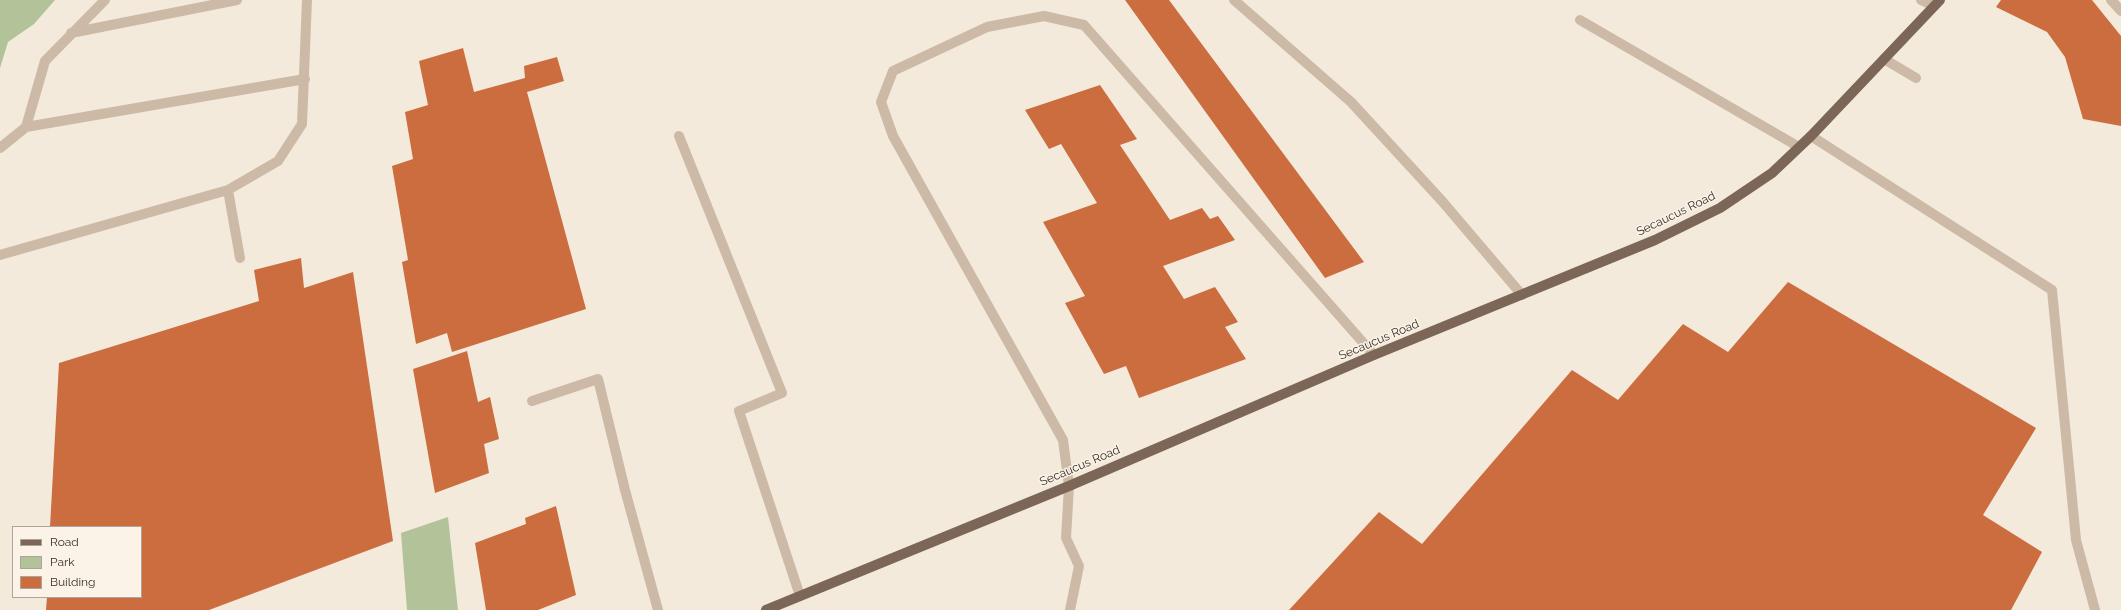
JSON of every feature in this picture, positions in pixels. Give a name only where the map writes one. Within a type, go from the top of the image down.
[{"type":"main road","name":"Secaucus Road","points":[[766,610],[1069,486],[1374,355],[1655,240],[1720,208],[1772,172],[1811,136],[1937,3]]},
{"type":"street","points":[[26,127],[46,61],[71,32],[105,0]]},
{"type":"street","points":[[71,32],[237,0]]},
{"type":"street","points":[[0,255],[228,190],[278,161],[302,124],[307,0]]},
{"type":"street","points":[[1234,0],[1351,102],[1442,200],[1522,295]]},
{"type":"street","points":[[1921,0],[1937,3]]},
{"type":"street","points":[[2111,0],[2121,11]]},
{"type":"street","points":[[1070,610],[1079,566],[1066,538],[1069,486],[1063,440],[893,136],[881,102],[893,71],[987,27],[1044,16],[1084,25],[1374,355]]},
{"type":"street","points":[[1580,20],[1799,147]]},
{"type":"street","points":[[1884,59],[1916,78]]},
{"type":"street","points":[[0,148],[26,127],[305,79]]},
{"type":"street","points":[[679,136],[782,393],[739,411],[800,596]]},
{"type":"street","points":[[1811,136],[2052,290],[2076,540],[2095,610]]},
{"type":"street","points":[[228,190],[240,258]]},
{"type":"street","points":[[532,401],[598,379],[625,490],[658,610]]},
{"type":"green space","points":[[0,0],[55,0],[34,24],[8,42],[0,68]]},
{"type":"green space","points":[[448,517],[458,610],[407,610],[401,533]]},
{"type":"building","points":[[1125,0],[1169,0],[1364,262],[1325,278]]},
{"type":"building","points":[[2001,0],[2092,0],[2121,36],[2121,126],[2083,119],[2065,57],[2047,32],[1996,7]]},
{"type":"building","points":[[463,48],[474,92],[525,78],[524,66],[557,57],[564,81],[527,92],[586,309],[452,352],[447,333],[416,344],[402,262],[408,260],[392,166],[413,159],[405,112],[428,105],[419,61]]},
{"type":"building","points":[[1100,85],[1137,139],[1120,145],[1170,220],[1202,208],[1210,219],[1218,216],[1235,240],[1163,266],[1184,299],[1215,287],[1238,322],[1225,327],[1246,359],[1139,398],[1126,366],[1104,374],[1065,303],[1085,296],[1043,222],[1097,203],[1061,144],[1049,149],[1025,110]]},
{"type":"building","points":[[301,258],[304,288],[353,272],[393,541],[209,610],[46,610],[47,598],[142,598],[142,526],[50,526],[59,363],[259,301],[254,270]]},
{"type":"building","points":[[1788,282],[2036,428],[1983,515],[2042,552],[2011,610],[1289,610],[1379,512],[1422,544],[1572,370],[1618,400],[1683,324],[1728,352]]},
{"type":"building","points":[[467,351],[478,402],[490,397],[499,439],[484,444],[489,473],[435,493],[413,369]]},
{"type":"building","points":[[556,506],[576,595],[538,610],[486,610],[475,543],[526,524],[525,518]]}]
